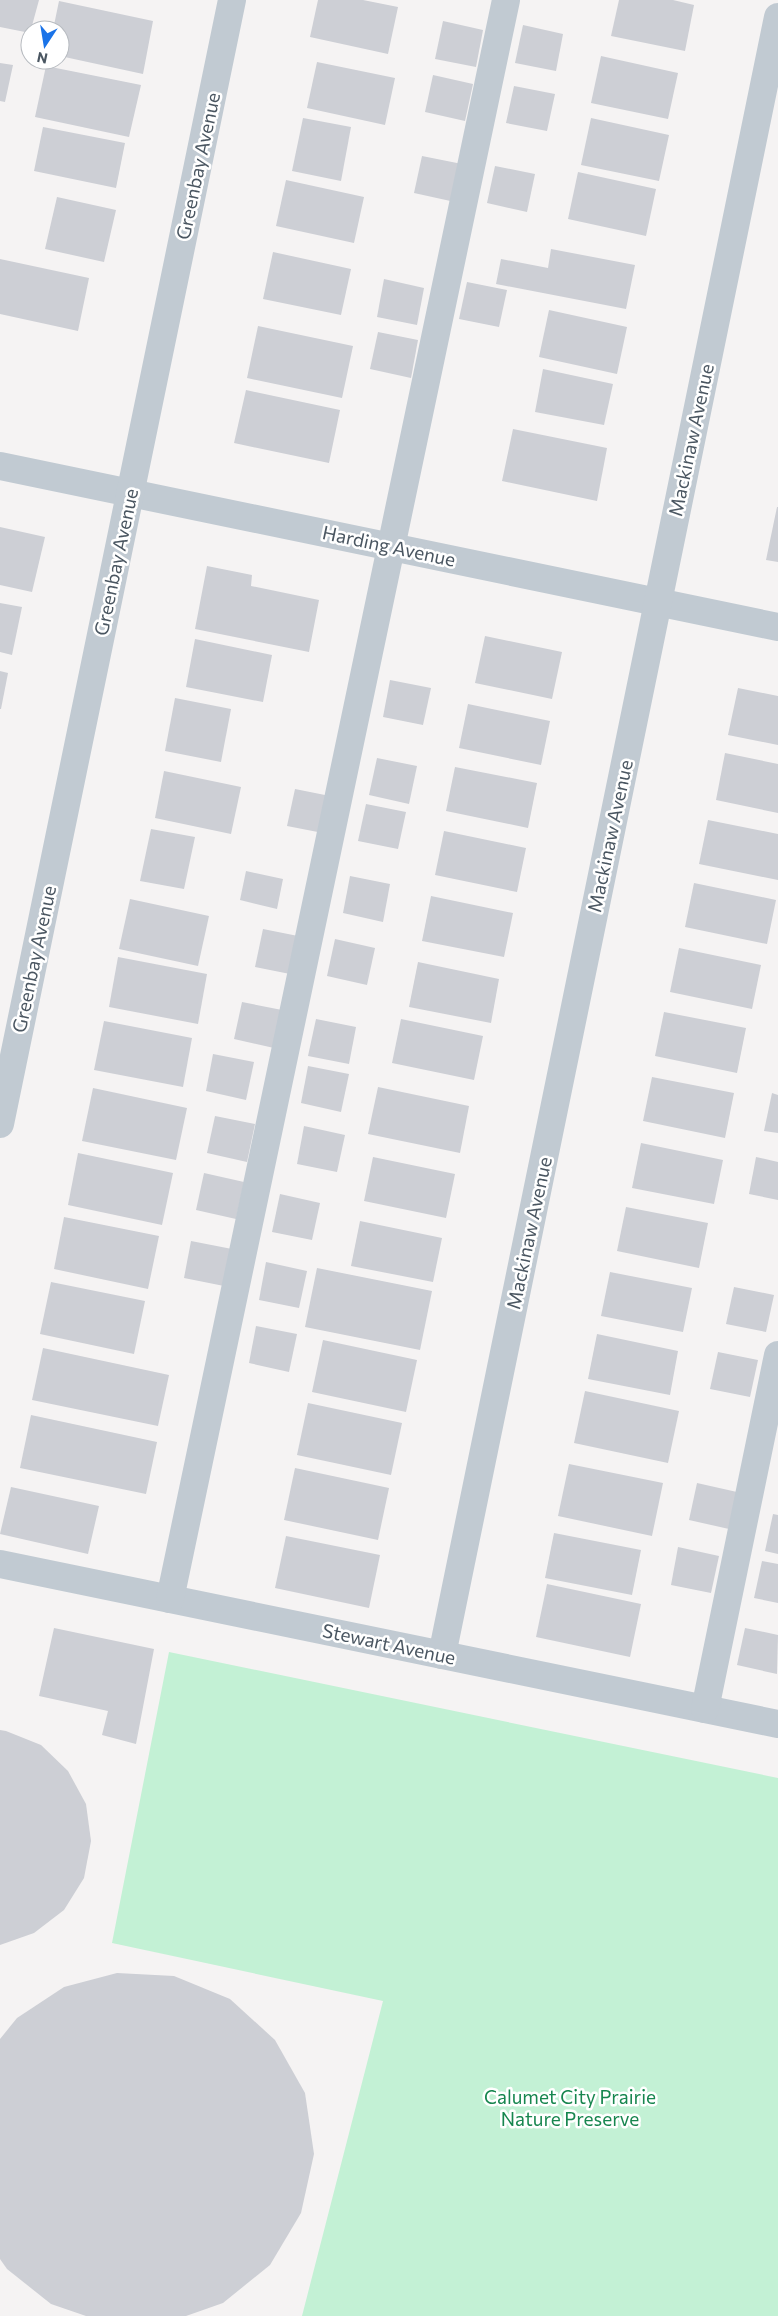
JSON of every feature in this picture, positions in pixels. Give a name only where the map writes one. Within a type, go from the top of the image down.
[{"type":"street","name":"Greenbay Avenue","points":[[0,1124],[232,0]]},
{"type":"street","points":[[170,1599],[506,0]]},
{"type":"street","name":"Mackinaw Avenue","points":[[442,1655],[778,17]]},
{"type":"street","name":"Harding Avenue","points":[[0,466],[778,627]]},
{"type":"street","points":[[705,1710],[778,1355]]},
{"type":"street","name":"Stewart Avenue","points":[[0,1564],[778,1724]]},
{"type":"green space","name":"Calumet City Prairie Nature Preserve","points":[[169,1652],[778,1778],[778,2316],[302,2316],[383,2001],[112,1943]]},
{"type":"building","points":[[0,0],[39,0],[34,20],[20,20],[20,31],[0,27]]},
{"type":"building","points":[[318,0],[363,0],[398,7],[388,54],[310,37]]},
{"type":"building","points":[[619,0],[673,0],[694,5],[685,51],[611,36]]},
{"type":"building","points":[[59,1],[153,21],[143,74],[70,58],[70,20],[55,20]]},
{"type":"building","points":[[443,21],[483,30],[476,67],[435,59]]},
{"type":"building","points":[[523,25],[563,34],[556,71],[515,63]]},
{"type":"building","points":[[601,56],[678,73],[668,119],[591,103]]},
{"type":"building","points":[[317,62],[395,78],[385,125],[307,108]]},
{"type":"building","points":[[0,63],[13,65],[5,102],[0,101]]},
{"type":"building","points":[[45,70],[66,70],[141,85],[129,137],[35,117]]},
{"type":"building","points":[[433,75],[473,84],[465,121],[425,112]]},
{"type":"building","points":[[514,86],[555,94],[547,131],[506,123]]},
{"type":"building","points":[[303,118],[351,127],[341,181],[292,171]]},
{"type":"building","points":[[591,118],[669,135],[659,181],[581,165]]},
{"type":"building","points":[[43,127],[125,143],[116,188],[34,171]]},
{"type":"building","points":[[422,156],[462,164],[455,202],[414,193]]},
{"type":"building","points":[[495,166],[535,174],[527,212],[487,203]]},
{"type":"building","points":[[578,172],[656,189],[646,236],[568,219]]},
{"type":"building","points":[[286,180],[364,197],[354,243],[276,226]]},
{"type":"building","points":[[57,197],[116,210],[104,262],[45,249]]},
{"type":"building","points":[[551,249],[635,265],[626,309],[496,284],[501,259],[548,268]]},
{"type":"building","points":[[273,252],[351,269],[341,315],[263,299]]},
{"type":"building","points":[[0,259],[89,278],[78,331],[0,314]]},
{"type":"building","points":[[384,279],[424,288],[417,325],[377,317]]},
{"type":"building","points":[[467,282],[507,290],[499,327],[459,319]]},
{"type":"building","points":[[549,310],[627,327],[617,374],[539,357]]},
{"type":"building","points":[[258,326],[353,346],[342,398],[247,378]]},
{"type":"building","points":[[378,332],[418,340],[411,378],[370,369]]},
{"type":"building","points":[[543,369],[613,384],[604,425],[535,412]]},
{"type":"building","points":[[246,390],[340,410],[329,463],[234,443]]},
{"type":"building","points":[[513,429],[607,448],[597,501],[502,481]]},
{"type":"building","points":[[778,507],[778,562],[766,560]]},
{"type":"building","points":[[0,527],[45,537],[32,592],[0,585]]},
{"type":"building","points":[[207,566],[252,575],[251,586],[319,600],[309,652],[195,629]]},
{"type":"building","points":[[0,603],[22,607],[12,655],[0,652]]},
{"type":"building","points":[[485,636],[562,652],[552,699],[475,683]]},
{"type":"building","points":[[195,639],[272,655],[263,702],[186,687]]},
{"type":"building","points":[[0,671],[8,673],[1,709],[0,709]]},
{"type":"building","points":[[390,680],[431,688],[423,725],[383,717]]},
{"type":"building","points":[[738,688],[778,696],[778,745],[728,735]]},
{"type":"building","points":[[175,698],[231,709],[221,762],[165,751]]},
{"type":"building","points":[[468,704],[550,721],[541,765],[459,748]]},
{"type":"building","points":[[725,753],[778,764],[778,813],[716,800]]},
{"type":"building","points":[[377,758],[417,766],[409,804],[369,795]]},
{"type":"building","points":[[455,767],[537,783],[528,828],[446,811]]},
{"type":"building","points":[[164,771],[241,787],[231,834],[155,818]]},
{"type":"building","points":[[295,789],[335,797],[328,834],[287,826]]},
{"type":"building","points":[[366,804],[406,812],[398,849],[358,841]]},
{"type":"building","points":[[708,820],[778,834],[778,880],[699,864]]},
{"type":"building","points":[[151,829],[195,837],[184,889],[140,881]]},
{"type":"building","points":[[444,831],[526,848],[517,892],[435,875]]},
{"type":"building","points":[[246,871],[283,879],[277,909],[240,900]]},
{"type":"building","points":[[350,876],[390,884],[383,922],[343,913]]},
{"type":"building","points":[[694,883],[776,900],[767,944],[685,927]]},
{"type":"building","points":[[431,896],[513,913],[504,957],[422,941]]},
{"type":"building","points":[[130,899],[209,916],[198,966],[119,949]]},
{"type":"building","points":[[263,929],[298,936],[290,974],[255,967]]},
{"type":"building","points":[[335,939],[375,948],[367,985],[327,976]]},
{"type":"building","points":[[679,948],[761,965],[752,1009],[670,992]]},
{"type":"building","points":[[118,957],[207,974],[198,1024],[109,1007]]},
{"type":"building","points":[[418,962],[499,979],[491,1023],[409,1007]]},
{"type":"building","points":[[242,1002],[282,1010],[274,1048],[234,1039]]},
{"type":"building","points":[[664,1012],[746,1028],[737,1073],[655,1056]]},
{"type":"building","points":[[316,1019],[356,1027],[349,1064],[308,1056]]},
{"type":"building","points":[[401,1019],[483,1036],[474,1080],[392,1063]]},
{"type":"building","points":[[104,1021],[192,1038],[183,1087],[94,1070]]},
{"type":"building","points":[[213,1054],[254,1062],[246,1100],[206,1091]]},
{"type":"building","points":[[308,1066],[349,1074],[341,1112],[301,1103]]},
{"type":"building","points":[[652,1077],[734,1093],[725,1138],[643,1121]]},
{"type":"building","points":[[378,1087],[469,1106],[460,1153],[368,1134]]},
{"type":"building","points":[[93,1088],[187,1108],[176,1160],[82,1141]]},
{"type":"building","points":[[772,1093],[778,1095],[778,1133],[764,1131]]},
{"type":"building","points":[[215,1116],[255,1124],[247,1162],[207,1153]]},
{"type":"building","points":[[304,1126],[345,1135],[337,1172],[297,1164]]},
{"type":"building","points":[[641,1143],[723,1160],[714,1204],[632,1188]]},
{"type":"building","points":[[78,1153],[173,1173],[162,1225],[68,1205]]},
{"type":"building","points":[[373,1157],[455,1174],[446,1218],[364,1201]]},
{"type":"building","points":[[756,1157],[778,1162],[778,1200],[749,1194]]},
{"type":"building","points":[[204,1173],[244,1182],[236,1219],[196,1210]]},
{"type":"building","points":[[280,1194],[320,1203],[312,1240],[272,1232]]},
{"type":"building","points":[[626,1207],[708,1223],[699,1268],[617,1251]]},
{"type":"building","points":[[64,1217],[159,1236],[148,1289],[54,1269]]},
{"type":"building","points":[[360,1221],[442,1238],[433,1282],[351,1266]]},
{"type":"building","points":[[191,1241],[232,1249],[224,1286],[184,1278]]},
{"type":"building","points":[[266,1262],[307,1271],[299,1308],[259,1300]]},
{"type":"building","points":[[317,1268],[432,1291],[420,1350],[305,1327]]},
{"type":"building","points":[[610,1272],[692,1288],[683,1332],[601,1316]]},
{"type":"building","points":[[51,1282],[145,1301],[134,1354],[40,1334]]},
{"type":"building","points":[[734,1287],[774,1295],[766,1332],[726,1324]]},
{"type":"building","points":[[256,1326],[297,1334],[289,1372],[249,1363]]},
{"type":"building","points":[[597,1334],[678,1351],[670,1395],[588,1379]]},
{"type":"building","points":[[323,1340],[417,1360],[406,1412],[312,1392]]},
{"type":"building","points":[[43,1348],[169,1375],[158,1426],[32,1400]]},
{"type":"building","points":[[718,1352],[758,1360],[750,1397],[710,1389]]},
{"type":"building","points":[[585,1391],[679,1411],[668,1463],[574,1443]]},
{"type":"building","points":[[308,1403],[402,1423],[391,1475],[297,1455]]},
{"type":"building","points":[[31,1415],[157,1442],[146,1494],[20,1468]]},
{"type":"building","points":[[569,1464],[663,1483],[652,1536],[558,1516]]},
{"type":"building","points":[[295,1468],[389,1488],[378,1540],[284,1520]]},
{"type":"building","points":[[697,1483],[737,1492],[729,1529],[689,1520]]},
{"type":"building","points":[[11,1487],[99,1506],[88,1554],[0,1534]]},
{"type":"building","points":[[773,1514],[778,1515],[778,1554],[765,1551]]},
{"type":"building","points":[[554,1533],[641,1550],[632,1595],[545,1578]]},
{"type":"building","points":[[286,1536],[380,1555],[369,1608],[275,1588]]},
{"type":"building","points":[[678,1547],[719,1556],[711,1593],[671,1585]]},
{"type":"building","points":[[762,1561],[778,1564],[778,1603],[754,1598]]},
{"type":"building","points":[[547,1584],[641,1604],[630,1657],[536,1637]]},
{"type":"building","points":[[54,1628],[154,1649],[136,1744],[102,1735],[108,1711],[39,1696]]},
{"type":"building","points":[[745,1628],[778,1635],[777,1674],[737,1665]]},
{"type":"building","points":[[0,1730],[41,1745],[68,1771],[86,1804],[91,1841],[84,1878],[64,1910],[34,1933],[0,1945]]},
{"type":"building","points":[[117,1973],[174,1976],[230,1999],[275,2040],[305,2093],[314,2154],[301,2213],[270,2265],[223,2303],[186,2316],[86,2316],[51,2304],[7,2269],[0,2259],[0,2039],[17,2018],[64,1987]]}]
